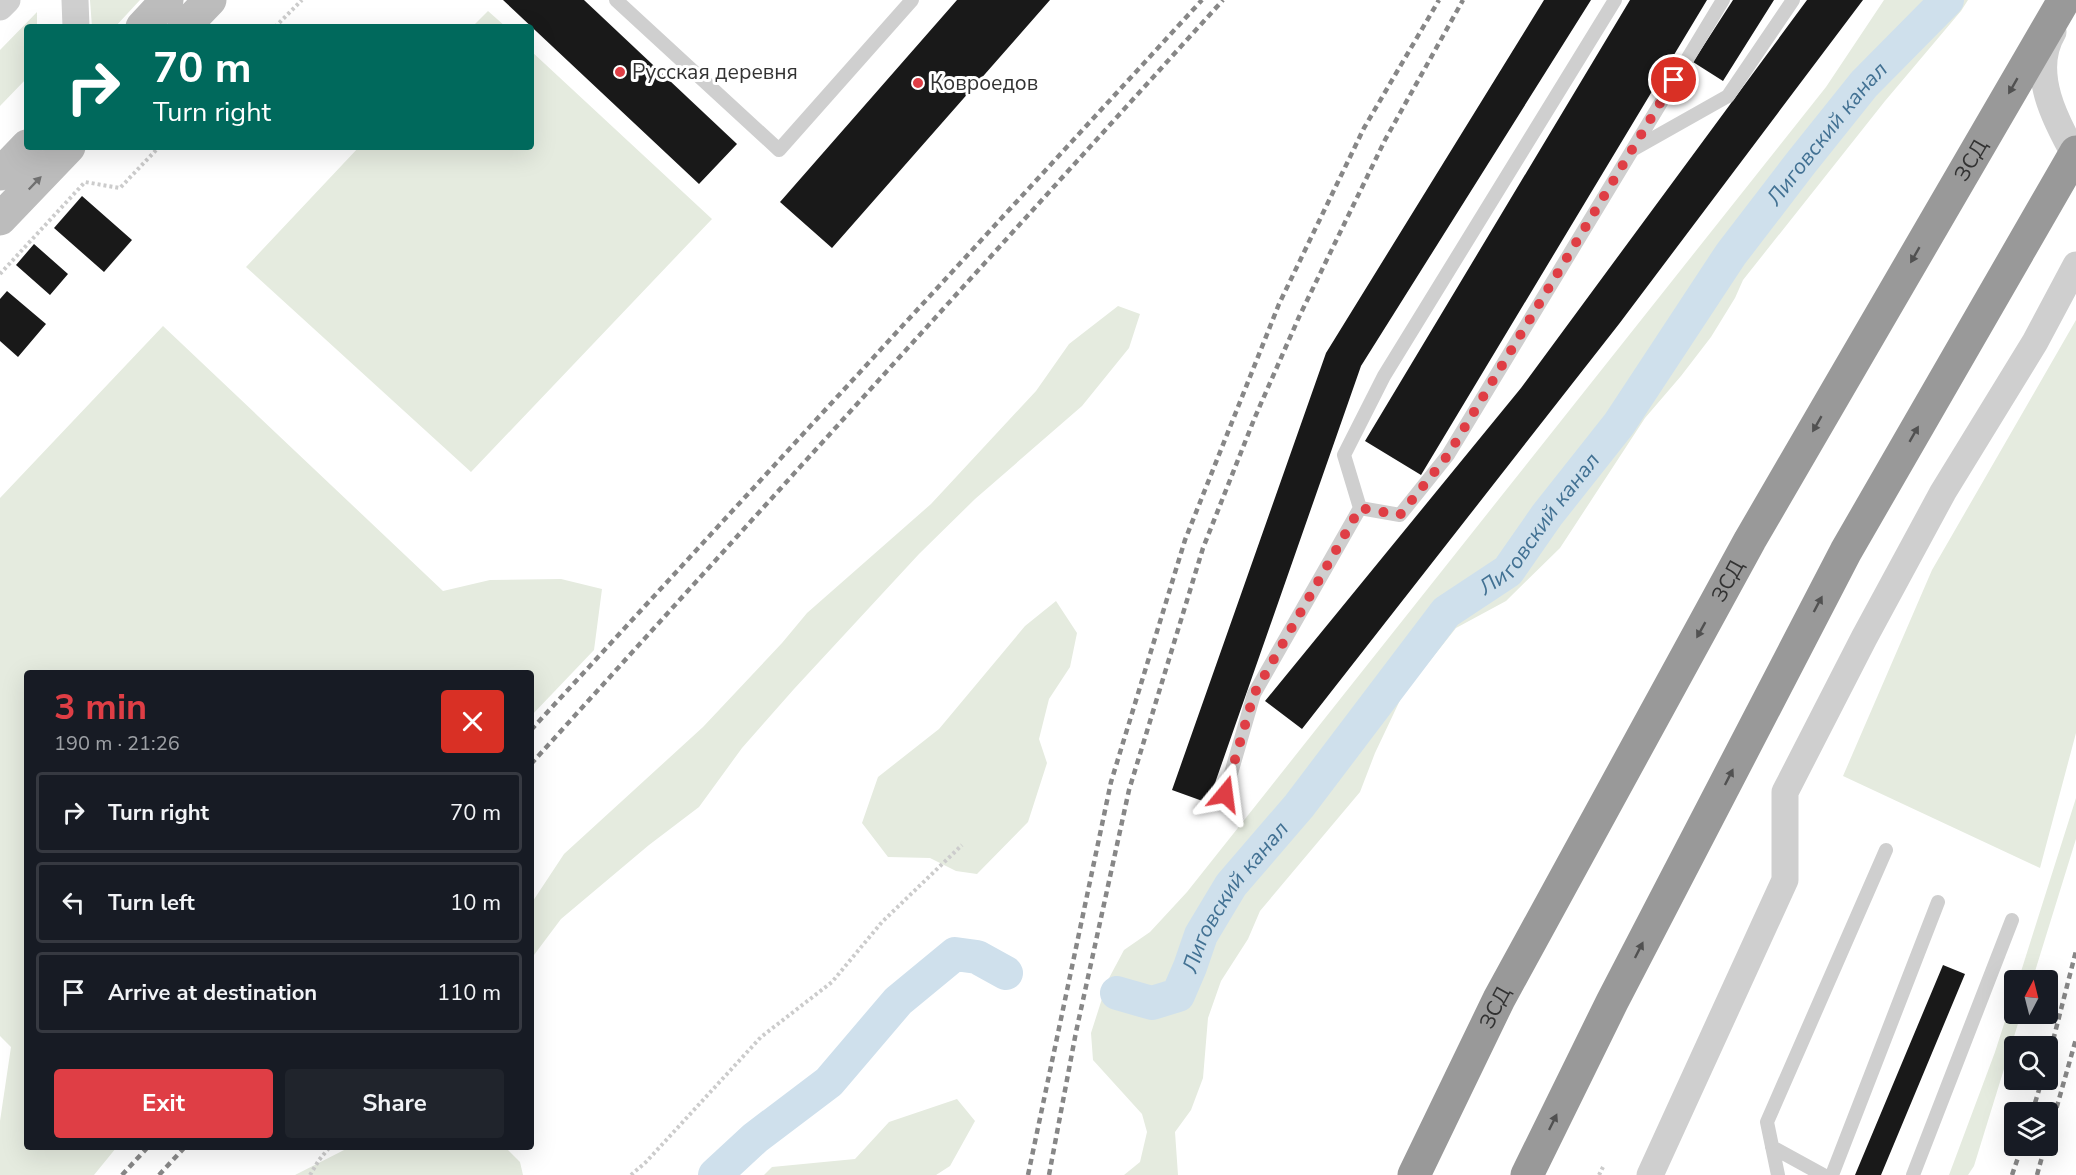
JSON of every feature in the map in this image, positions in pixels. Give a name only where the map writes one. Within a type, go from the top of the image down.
[{"type":"highway","name":"ЗСД","points":[[1414,1175],[1498,999],[1750,540],[2064,0]]},
{"type":"highway","points":[[1527,1175],[1612,1002],[1846,551],[2076,152]]},
{"type":"main road","points":[[145,24],[167,0]]},
{"type":"main road","points":[[187,24],[210,0]]},
{"type":"main road","points":[[0,174],[24,149]]},
{"type":"main road","points":[[0,219],[66,150]]},
{"type":"street","points":[[0,7],[7,0]]},
{"type":"street","points":[[75,0],[76,24]]},
{"type":"street","points":[[2072,0],[2049,38],[2043,60],[2046,91],[2056,119],[2076,158]]},
{"type":"street","points":[[1650,1175],[1785,880],[1785,792],[1864,638],[1943,492],[2035,342],[2076,265]]},
{"type":"lane","points":[[616,0],[779,150],[912,0]]},
{"type":"lane","points":[[1225,794],[1254,694],[1360,508],[1344,455],[1384,376],[1615,0]]},
{"type":"lane","points":[[1360,508],[1400,515],[1448,455],[1723,0]]},
{"type":"lane","points":[[1632,150],[1728,96],[1793,0]]},
{"type":"lane","points":[[1778,1175],[1767,1122],[1886,850]]},
{"type":"lane","points":[[1832,1175],[1938,902]]},
{"type":"lane","points":[[1913,1175],[2012,920]]},
{"type":"lane","points":[[1772,1147],[1823,1175]]},
{"type":"path","points":[[279,24],[302,0]]},
{"type":"path","points":[[0,274],[85,182],[120,188],[156,150]]},
{"type":"path","points":[[631,1175],[646,1162],[761,1037],[832,982],[882,922],[962,845]]},
{"type":"path","points":[[310,1175],[327,1150]]},
{"type":"path","points":[[1599,1175],[1603,1167]]},
{"type":"shaded area","points":[[90,0],[140,0],[118,24],[92,24]]},
{"type":"shaded area","points":[[1884,0],[1968,0],[1743,280],[1735,298],[1711,337],[1645,418],[1560,548],[1506,601],[1456,628],[1402,696],[1375,753],[1360,792],[1260,911],[1248,939],[1221,981],[1208,1018],[1203,1078],[1191,1110],[1175,1132],[1178,1175],[1124,1175],[1140,1162],[1147,1132],[1142,1114],[1093,1060],[1091,1033],[1108,980],[1124,950],[1150,932],[1187,892],[1826,87]]},
{"type":"shaded area","points":[[488,11],[503,24],[475,24]]},
{"type":"shaded area","points":[[37,12],[37,24],[25,24]]},
{"type":"shaded area","points":[[24,25],[24,81],[0,106],[0,50]]},
{"type":"shaded area","points":[[534,54],[712,219],[471,472],[246,267],[356,150],[534,150]]},
{"type":"shaded area","points":[[1118,306],[1140,314],[1129,348],[1082,406],[975,499],[919,554],[742,748],[699,807],[649,845],[561,919],[534,955],[534,899],[564,854],[703,727],[807,613],[931,504],[1036,391],[1069,344]]},
{"type":"shaded area","points":[[2076,320],[2076,733],[2040,868],[1843,776],[1932,570]]},
{"type":"shaded area","points":[[163,326],[443,591],[490,580],[561,579],[602,589],[594,650],[534,713],[534,670],[24,670],[24,1150],[114,1150],[94,1175],[0,1175],[0,1121],[11,1047],[0,1036],[0,498]]},
{"type":"shaded area","points":[[1056,601],[1077,633],[1070,667],[1049,699],[1039,739],[1047,763],[1028,822],[977,874],[956,871],[930,858],[888,857],[862,823],[878,777],[939,729],[1025,626]]},
{"type":"shaded area","points":[[2076,798],[2076,839],[2035,970],[2021,970]]},
{"type":"shaded area","points":[[2004,1024],[2018,1024],[2014,1036],[2004,1036],[2004,1069],[1974,1166],[1968,1175],[1949,1175]]},
{"type":"shaded area","points":[[957,1099],[975,1121],[950,1166],[936,1175],[764,1175],[772,1167],[855,1159],[889,1122]]},
{"type":"shaded area","points":[[344,1150],[508,1150],[520,1162],[523,1175],[295,1175]]},
{"type":"building","name":"Русская деревня","points":[[503,0],[584,0],[737,144],[699,184],[534,29],[534,24],[529,24]]},
{"type":"building","points":[[957,0],[1050,0],[832,248],[780,202]]},
{"type":"building","points":[[1544,0],[1591,0],[1361,366],[1208,803],[1172,790],[1326,353]]},
{"type":"building","points":[[1630,0],[1707,0],[1421,475],[1365,441]]},
{"type":"building","points":[[1733,0],[1774,0],[1723,81],[1693,62]]},
{"type":"building","points":[[1807,0],[1863,0],[1619,324],[1302,729],[1265,701],[1521,388]]},
{"type":"building","points":[[82,196],[132,240],[104,272],[54,228]]},
{"type":"building","points":[[34,244],[68,274],[50,295],[16,265]]},
{"type":"building","points":[[7,291],[46,324],[18,357],[0,341],[0,299]]},
{"type":"building","points":[[1943,965],[1965,974],[1881,1175],[1855,1175]]},
{"type":"waterway","name":"Лиговский канал","points":[[1117,993],[1152,1003],[1178,995],[1201,935],[1231,885],[1299,806],[1446,612],[1508,571],[1547,515],[1619,424],[1731,254],[1800,164],[1864,84],[1947,0]]},
{"type":"waterway","name":"Лиговский канал","points":[[715,1175],[755,1138],[829,1082],[898,1001],[955,954],[977,957],[1006,973]]},
{"type":"railway","points":[[534,727],[1202,0]]},
{"type":"railway","points":[[534,761],[1223,0]]},
{"type":"railway","points":[[1028,1175],[1111,782],[1185,540],[1279,304],[1364,128],[1439,0]]},
{"type":"railway","points":[[1049,1175],[1076,1032],[1129,790],[1203,548],[1255,417],[1299,317],[1385,140],[1463,0]]},
{"type":"railway","points":[[2054,1036],[2076,951]]},
{"type":"railway","points":[[2058,1103],[2076,1039]]},
{"type":"railway","points":[[2035,1102],[2039,1090]]},
{"type":"railway","points":[[122,1175],[145,1150]]},
{"type":"railway","points":[[159,1175],[182,1150]]},
{"type":"railway","points":[[2012,1175],[2019,1156]]},
{"type":"railway","points":[[2037,1175],[2042,1156]]},
{"type":"place","name":"Русская деревня","points":[[620,72]]},
{"type":"place","name":"Ковроедов","points":[[918,83]]},
{"type":"route","points":[[1225,794],[1254,694],[1360,508],[1400,515],[1448,455],[1674,80]]}]
